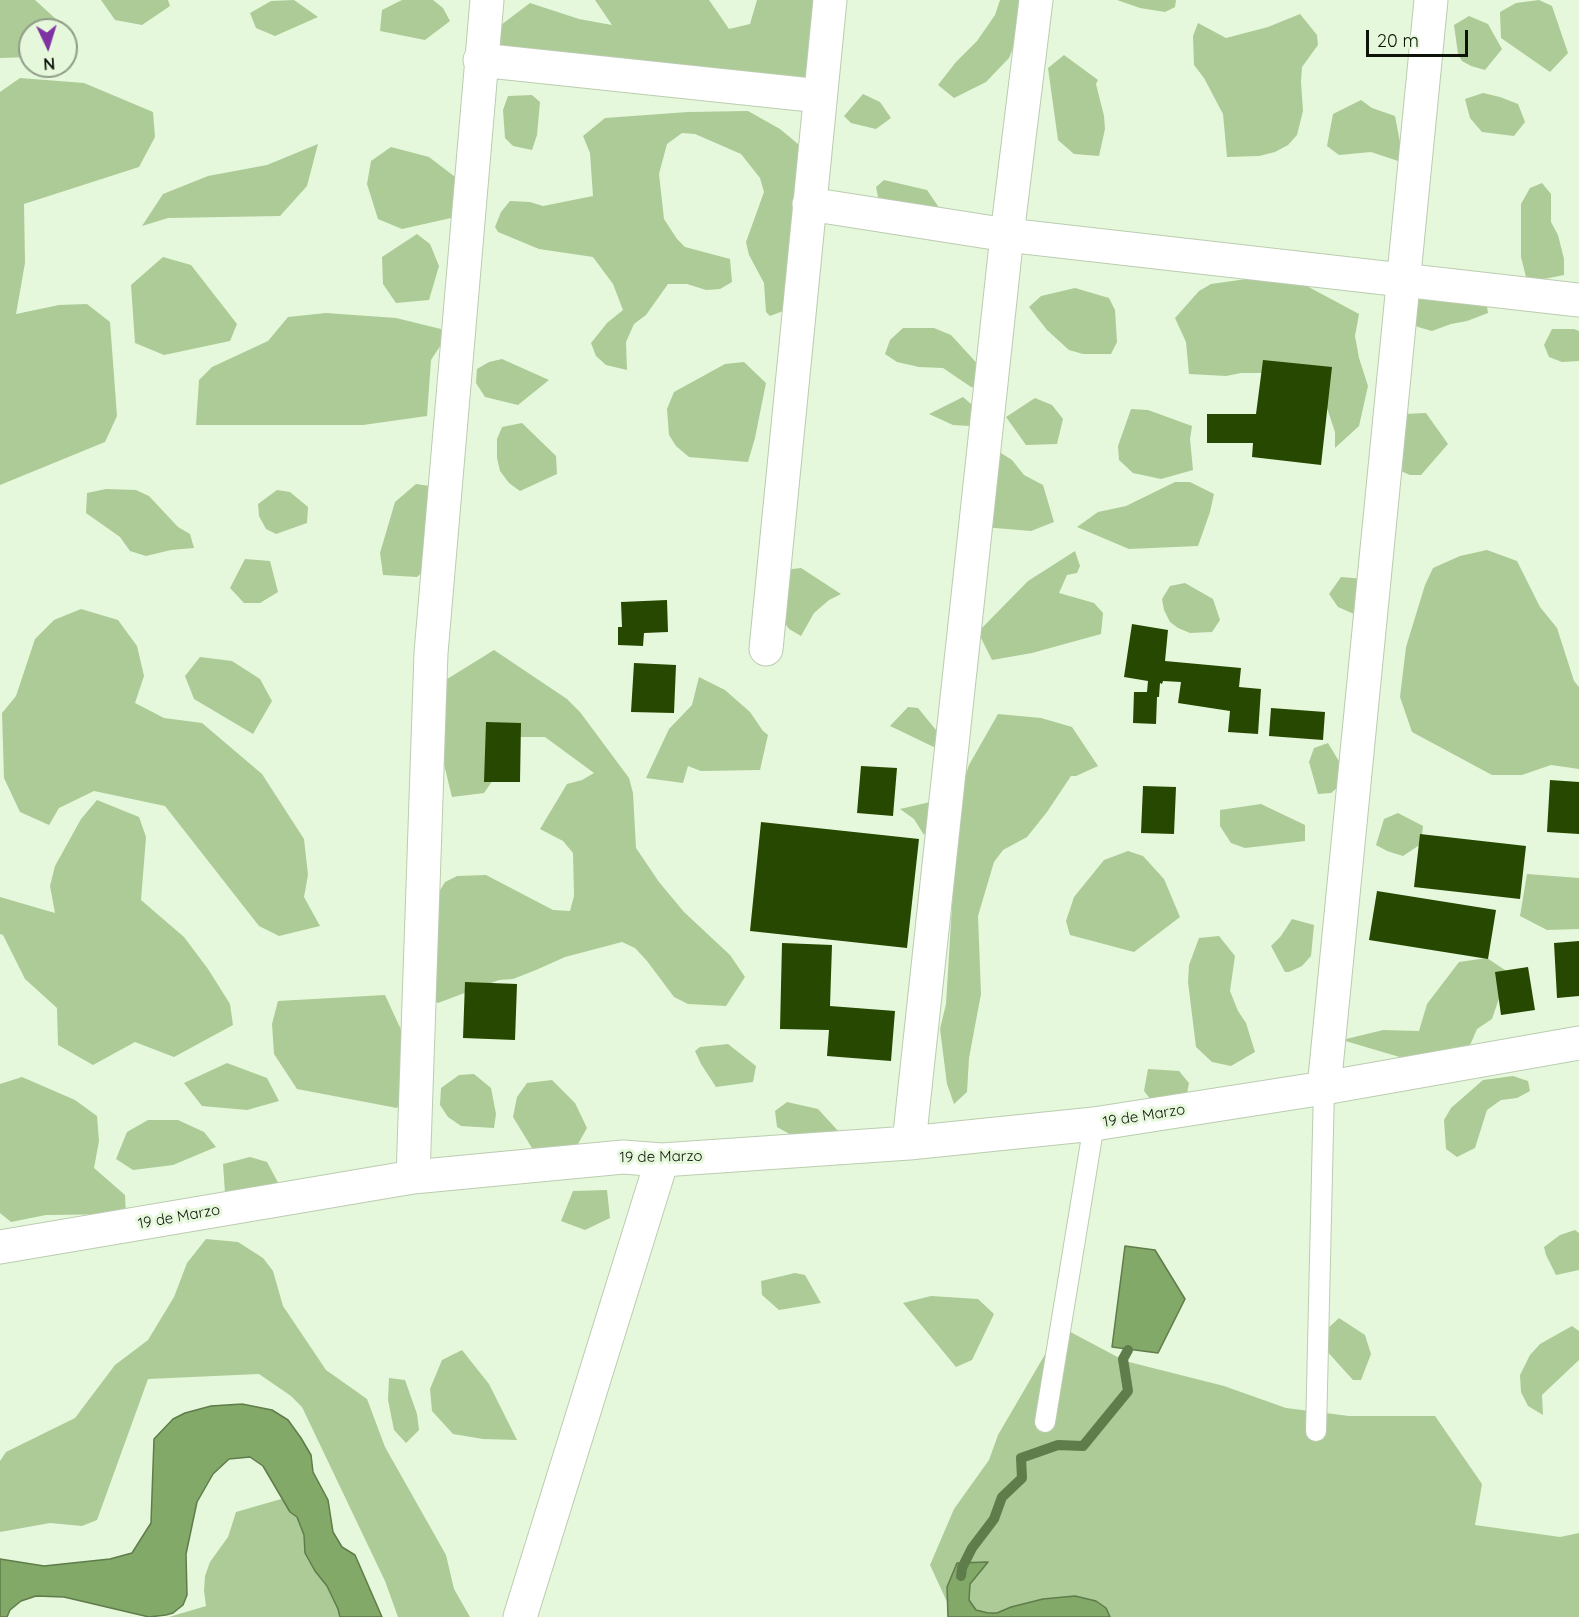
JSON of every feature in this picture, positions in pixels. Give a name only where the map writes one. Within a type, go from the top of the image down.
[{"type":"street","points":[[412,1178],[431,653],[486,0]]},
{"type":"street","points":[[766,649],[830,0]]},
{"type":"street","points":[[909,1143],[1007,235],[1036,0]]},
{"type":"street","points":[[1324,1088],[1431,0]]},
{"type":"street","points":[[480,60],[820,96]]},
{"type":"street","points":[[809,204],[1007,235],[1579,300]]},
{"type":"street","name":"19 de Marzo","points":[[0,1247],[412,1178],[623,1157],[662,1160],[909,1143],[1094,1124],[1324,1088],[1579,1043]]},
{"type":"street","points":[[520,1617],[662,1160]]},
{"type":"lane","points":[[1316,1431],[1324,1088]]},
{"type":"lane","points":[[1045,1422],[1094,1124]]},
{"type":"shaded area","points":[[0,0],[35,0],[55,18],[18,18],[18,57],[0,58]]},
{"type":"shaded area","points":[[101,0],[168,0],[170,6],[142,25],[115,20]]},
{"type":"shaded area","points":[[294,0],[318,17],[275,36],[256,28],[250,13],[271,1]]},
{"type":"shaded area","points":[[402,0],[433,0],[443,8],[450,21],[425,40],[380,31],[382,10]]},
{"type":"shaded area","points":[[595,0],[709,0],[729,29],[750,24],[757,0],[825,0],[809,113],[773,104],[503,77],[487,40],[501,25],[530,3],[579,19],[612,25]]},
{"type":"shaded area","points":[[1000,0],[1020,0],[1016,41],[1009,58],[986,82],[954,98],[938,85],[977,41],[995,15]]},
{"type":"shaded area","points":[[1117,0],[1176,0],[1175,7],[1165,12],[1140,8]]},
{"type":"shaded area","points":[[1539,0],[1552,6],[1568,53],[1550,72],[1501,38],[1500,12],[1516,3]]},
{"type":"shaded area","points":[[1300,14],[1317,35],[1318,45],[1302,67],[1303,111],[1297,135],[1288,145],[1275,152],[1259,156],[1227,157],[1223,114],[1204,78],[1194,65],[1193,36],[1198,23],[1226,38],[1268,27]]},
{"type":"shaded area","points":[[1469,16],[1488,24],[1502,49],[1485,70],[1462,61],[1458,54],[1454,25]]},
{"type":"shaded area","points":[[1064,55],[1098,80],[1096,84],[1105,129],[1099,156],[1074,154],[1058,140],[1048,68]]},
{"type":"shaded area","points":[[20,78],[84,83],[153,112],[155,137],[139,167],[24,204],[25,263],[16,314],[59,305],[87,304],[110,322],[117,416],[105,442],[0,485],[0,92]]},
{"type":"shaded area","points":[[1483,93],[1518,104],[1525,122],[1514,136],[1482,132],[1470,118],[1465,99]]},
{"type":"shaded area","points":[[863,94],[880,102],[891,118],[876,129],[851,123],[844,116]]},
{"type":"shaded area","points":[[532,95],[540,102],[537,135],[532,150],[513,146],[505,138],[503,110],[508,96]]},
{"type":"shaded area","points":[[1361,100],[1372,108],[1395,116],[1404,163],[1371,152],[1339,155],[1327,146],[1333,114]]},
{"type":"shaded area","points":[[748,111],[780,129],[804,149],[802,304],[770,316],[766,312],[764,283],[749,255],[746,242],[764,192],[760,178],[741,154],[695,134],[682,133],[667,144],[659,174],[664,219],[685,247],[730,259],[732,282],[720,289],[706,290],[687,284],[668,284],[646,315],[634,324],[626,342],[627,370],[606,365],[596,356],[591,343],[607,323],[623,310],[613,284],[593,257],[539,249],[498,232],[495,227],[501,212],[510,201],[530,202],[543,206],[593,196],[590,153],[583,136],[605,118],[688,112]]},
{"type":"shaded area","points":[[318,144],[307,186],[280,216],[168,218],[142,226],[163,194],[208,176],[267,165]]},
{"type":"shaded area","points":[[391,147],[429,157],[463,183],[460,216],[402,229],[378,219],[367,184],[371,161]]},
{"type":"shaded area","points":[[884,180],[927,190],[940,209],[879,202],[876,187]]},
{"type":"shaded area","points":[[1542,183],[1551,194],[1551,222],[1558,235],[1564,259],[1564,275],[1534,281],[1526,277],[1521,257],[1521,204],[1530,188]]},
{"type":"shaded area","points":[[417,234],[430,244],[439,266],[429,300],[396,303],[383,284],[382,257]]},
{"type":"shaded area","points":[[163,257],[191,265],[237,324],[230,341],[164,355],[135,343],[131,285]]},
{"type":"shaded area","points":[[1424,268],[1484,287],[1488,313],[1432,331],[1418,327],[1405,319]]},
{"type":"shaded area","points":[[1268,276],[1303,284],[1359,314],[1355,336],[1368,386],[1359,426],[1335,448],[1335,432],[1317,378],[1290,373],[1241,373],[1226,376],[1189,374],[1186,342],[1175,318],[1199,291],[1211,284]]},
{"type":"shaded area","points":[[1075,288],[1109,298],[1115,310],[1117,342],[1111,354],[1083,354],[1069,350],[1047,330],[1029,307],[1041,296]]},
{"type":"shaded area","points":[[326,313],[396,318],[441,329],[446,337],[431,360],[427,416],[363,425],[196,425],[199,380],[212,367],[268,341],[288,317]]},
{"type":"shaded area","points":[[903,328],[934,328],[951,335],[984,371],[981,388],[971,387],[943,368],[919,367],[897,362],[885,354],[890,340]]},
{"type":"shaded area","points":[[1552,329],[1579,331],[1579,361],[1562,362],[1549,357],[1544,345]]},
{"type":"shaded area","points":[[502,359],[549,380],[518,405],[485,397],[476,383],[477,369],[489,362]]},
{"type":"shaded area","points":[[744,362],[766,383],[748,462],[689,457],[676,446],[669,435],[667,409],[674,392],[725,364]]},
{"type":"shaded area","points":[[963,397],[978,410],[970,426],[953,425],[929,414]]},
{"type":"shaded area","points":[[1035,398],[1052,405],[1063,419],[1057,444],[1026,445],[1006,417]]},
{"type":"shaded area","points":[[1131,409],[1148,410],[1192,426],[1190,439],[1193,470],[1161,479],[1133,473],[1119,460],[1118,446]]},
{"type":"shaded area","points":[[1426,413],[1448,444],[1421,475],[1410,475],[1396,469],[1403,414]]},
{"type":"shaded area","points":[[522,423],[556,456],[557,474],[520,491],[509,483],[500,471],[497,439],[502,427]]},
{"type":"shaded area","points":[[985,443],[1012,460],[1024,475],[1043,485],[1054,522],[1031,531],[983,527]]},
{"type":"shaded area","points":[[1175,482],[1190,482],[1214,494],[1198,546],[1129,549],[1077,527],[1098,512],[1126,506]]},
{"type":"shaded area","points":[[416,484],[443,488],[447,550],[417,577],[383,575],[380,553],[395,502]]},
{"type":"shaded area","points":[[106,489],[136,490],[149,496],[178,527],[190,534],[194,548],[171,550],[146,556],[130,551],[120,537],[86,513],[87,493]]},
{"type":"shaded area","points":[[277,490],[290,492],[308,507],[307,523],[276,534],[266,529],[259,516],[258,504]]},
{"type":"shaded area","points":[[1487,550],[1517,561],[1540,607],[1557,628],[1574,681],[1579,687],[1579,769],[1551,765],[1522,775],[1492,775],[1412,732],[1400,697],[1406,647],[1425,585],[1433,568],[1460,556]]},
{"type":"shaded area","points":[[1075,551],[1080,566],[1077,573],[1067,575],[1059,593],[1094,603],[1103,613],[1101,634],[1032,653],[992,660],[978,632],[1028,581]]},
{"type":"shaded area","points":[[245,559],[270,561],[278,592],[260,603],[244,603],[230,588]]},
{"type":"shaded area","points":[[801,568],[841,594],[829,600],[814,613],[801,636],[789,629],[784,622],[783,570]]},
{"type":"shaded area","points":[[1341,577],[1364,579],[1354,614],[1338,607],[1329,594]]},
{"type":"shaded area","points":[[1185,583],[1213,599],[1220,620],[1212,632],[1190,633],[1170,622],[1162,599],[1170,586]]},
{"type":"shaded area","points":[[81,609],[118,620],[137,646],[144,676],[135,703],[164,718],[202,723],[262,774],[304,839],[308,875],[304,897],[320,926],[279,936],[259,926],[165,806],[94,791],[59,808],[49,825],[20,812],[4,778],[2,713],[16,696],[35,639],[54,620]]},
{"type":"shaded area","points":[[494,650],[567,699],[580,712],[629,778],[633,793],[636,848],[659,882],[684,912],[730,955],[745,977],[726,1006],[688,1004],[674,997],[635,948],[622,942],[565,957],[513,979],[499,980],[438,1003],[431,998],[437,895],[445,882],[457,876],[486,875],[553,910],[570,911],[574,896],[573,853],[563,841],[540,829],[567,784],[582,780],[594,773],[545,737],[508,737],[493,780],[484,793],[452,797],[429,703],[431,689]]},
{"type":"shaded area","points":[[200,657],[232,661],[260,679],[272,701],[253,734],[194,699],[185,676]]},
{"type":"shaded area","points":[[699,677],[725,690],[750,712],[768,735],[760,770],[701,771],[688,766],[683,783],[646,778],[669,729],[692,705]]},
{"type":"shaded area","points":[[908,707],[918,708],[936,730],[938,749],[890,726]]},
{"type":"shaded area","points":[[998,714],[1041,718],[1072,727],[1098,766],[1071,776],[1027,837],[1003,850],[994,862],[978,916],[981,994],[969,1058],[967,1092],[954,1104],[947,1084],[940,1029],[946,1004],[956,841],[951,819],[969,765]]},
{"type":"shaded area","points":[[1328,743],[1349,778],[1331,793],[1318,794],[1309,762],[1314,748]]},
{"type":"shaded area","points":[[943,799],[924,835],[914,819],[900,809]]},
{"type":"shaded area","points":[[97,800],[139,817],[146,837],[141,900],[184,937],[230,1004],[233,1025],[174,1057],[135,1042],[93,1065],[58,1045],[57,1008],[25,979],[3,935],[0,934],[0,897],[55,913],[50,886],[55,866],[81,819]]},
{"type":"shaded area","points":[[1261,804],[1305,825],[1305,841],[1245,848],[1231,843],[1220,826],[1220,810]]},
{"type":"shaded area","points":[[1398,813],[1423,826],[1421,844],[1403,856],[1376,845],[1384,819]]},
{"type":"shaded area","points":[[1128,851],[1143,856],[1164,879],[1180,917],[1134,952],[1070,935],[1066,921],[1074,897],[1104,860]]},
{"type":"shaded area","points":[[1527,874],[1579,878],[1579,929],[1547,930],[1520,916]]},
{"type":"shaded area","points":[[1292,919],[1314,925],[1311,956],[1302,966],[1285,972],[1271,946]]},
{"type":"shaded area","points":[[1219,936],[1235,956],[1230,991],[1246,1023],[1255,1052],[1231,1066],[1212,1062],[1196,1047],[1188,982],[1189,965],[1199,938]]},
{"type":"shaded area","points":[[1487,958],[1508,972],[1492,1019],[1477,1029],[1461,1066],[1403,1058],[1342,1040],[1383,1030],[1419,1031],[1427,1004],[1459,962]]},
{"type":"shaded area","points":[[385,995],[403,1034],[412,1079],[397,1108],[297,1089],[274,1054],[272,1024],[278,1001]]},
{"type":"shaded area","points":[[728,1044],[756,1066],[753,1082],[716,1087],[695,1051],[700,1047]]},
{"type":"shaded area","points":[[227,1063],[267,1078],[279,1101],[247,1110],[202,1106],[184,1083]]},
{"type":"shaded area","points":[[1148,1069],[1179,1071],[1189,1083],[1186,1099],[1158,1109],[1144,1091]]},
{"type":"shaded area","points":[[474,1074],[491,1088],[496,1114],[494,1128],[461,1126],[448,1117],[440,1105],[441,1088],[459,1075]]},
{"type":"shaded area","points":[[1513,1076],[1528,1081],[1530,1091],[1517,1098],[1501,1100],[1487,1110],[1475,1148],[1457,1157],[1446,1149],[1444,1120],[1451,1108],[1483,1080]]},
{"type":"shaded area","points":[[22,1077],[75,1100],[97,1116],[99,1141],[94,1168],[125,1195],[126,1214],[46,1215],[11,1222],[0,1213],[0,1084]]},
{"type":"shaded area","points":[[552,1080],[575,1103],[587,1128],[578,1144],[535,1153],[513,1117],[517,1097],[527,1083]]},
{"type":"shaded area","points":[[787,1102],[818,1109],[840,1133],[820,1151],[777,1127],[775,1111]]},
{"type":"shaded area","points":[[148,1120],[178,1120],[204,1132],[216,1147],[173,1165],[133,1170],[116,1159],[127,1132]]},
{"type":"shaded area","points":[[250,1157],[267,1162],[281,1188],[225,1193],[223,1164]]},
{"type":"shaded area","points":[[607,1190],[610,1218],[585,1230],[561,1221],[573,1191]]},
{"type":"shaded area","points":[[1575,1230],[1579,1233],[1579,1270],[1556,1275],[1544,1247],[1560,1235]]},
{"type":"shaded area","points":[[206,1239],[238,1242],[263,1258],[273,1271],[283,1306],[326,1370],[367,1399],[385,1447],[446,1555],[454,1589],[470,1617],[398,1617],[385,1581],[302,1407],[291,1396],[259,1374],[148,1379],[97,1520],[82,1526],[50,1523],[0,1532],[0,1461],[6,1452],[75,1418],[115,1365],[148,1340],[174,1297],[187,1263]]},
{"type":"shaded area","points":[[1125,1246],[1155,1250],[1185,1299],[1158,1353],[1112,1347]]},
{"type":"shaded area","points":[[795,1273],[805,1275],[821,1303],[779,1310],[762,1295],[761,1281]]},
{"type":"shaded area","points":[[931,1296],[978,1299],[994,1314],[972,1360],[956,1367],[903,1303]]},
{"type":"shaded area","points":[[1339,1318],[1365,1335],[1371,1354],[1361,1380],[1353,1380],[1325,1349],[1327,1329]]},
{"type":"shaded area","points":[[1572,1326],[1579,1331],[1579,1360],[1542,1395],[1543,1415],[1528,1406],[1521,1392],[1520,1375],[1530,1355],[1540,1344]]},
{"type":"shaded area","points":[[1061,1327],[1125,1361],[1224,1386],[1286,1408],[1349,1416],[1435,1416],[1482,1484],[1475,1525],[1560,1537],[1579,1533],[1579,1617],[954,1617],[930,1565],[954,1509],[989,1460],[998,1435]]},
{"type":"shaded area","points":[[462,1350],[489,1384],[517,1440],[483,1439],[453,1434],[432,1411],[430,1389],[442,1360]]},
{"type":"shaded area","points":[[389,1378],[405,1380],[417,1414],[419,1430],[406,1443],[394,1430],[388,1400]]},
{"type":"shaded area","points":[[242,1404],[272,1410],[288,1420],[301,1438],[311,1455],[313,1472],[328,1500],[333,1532],[342,1547],[355,1555],[382,1617],[340,1617],[327,1586],[305,1553],[304,1535],[297,1517],[290,1512],[263,1466],[250,1457],[229,1459],[213,1474],[197,1502],[186,1554],[187,1595],[183,1605],[173,1613],[149,1617],[64,1597],[36,1596],[21,1601],[10,1610],[7,1617],[0,1617],[0,1559],[44,1566],[110,1559],[132,1553],[151,1523],[154,1439],[173,1419],[185,1413],[211,1406]]},
{"type":"shaded area","points":[[281,1499],[293,1506],[328,1589],[343,1617],[169,1617],[206,1606],[205,1576],[210,1562],[228,1537],[236,1512]]},
{"type":"shaded area","points":[[988,1562],[970,1584],[969,1600],[976,1610],[997,1613],[1043,1599],[1075,1596],[1096,1601],[1106,1608],[1110,1617],[948,1617],[947,1587],[957,1563]]},
{"type":"building","points":[[1263,360],[1332,367],[1321,465],[1252,457],[1253,443],[1207,443],[1207,414],[1256,414]]},
{"type":"building","points":[[667,600],[668,632],[644,633],[643,646],[618,645],[618,627],[622,627],[621,602]]},
{"type":"building","points":[[1132,624],[1168,630],[1165,661],[1241,668],[1239,687],[1261,689],[1258,734],[1228,732],[1230,711],[1178,703],[1181,682],[1163,681],[1162,684],[1160,683],[1156,724],[1133,723],[1134,692],[1147,692],[1148,681],[1124,677]]},
{"type":"building","points":[[634,663],[676,665],[674,713],[631,712]]},
{"type":"building","points":[[1271,708],[1325,712],[1323,740],[1269,736]]},
{"type":"building","points":[[486,722],[521,723],[520,782],[484,782]]},
{"type":"building","points":[[861,766],[897,768],[893,816],[857,813]]},
{"type":"building","points":[[1550,780],[1579,782],[1579,834],[1547,832]]},
{"type":"building","points":[[1143,786],[1176,787],[1174,834],[1141,833]]},
{"type":"building","points":[[761,822],[919,839],[907,948],[750,931]]},
{"type":"building","points":[[1420,834],[1526,846],[1520,899],[1414,887]]},
{"type":"building","points":[[1377,891],[1496,910],[1488,959],[1369,940]]},
{"type":"building","points":[[1579,941],[1579,996],[1557,998],[1554,943]]},
{"type":"building","points":[[782,943],[832,945],[830,1006],[895,1011],[891,1061],[827,1056],[829,1030],[780,1029]]},
{"type":"building","points":[[1528,967],[1535,1010],[1501,1015],[1495,972]]},
{"type":"building","points":[[465,982],[517,984],[515,1040],[463,1038]]},
{"type":"waterway","points":[[961,1576],[962,1568],[972,1548],[994,1519],[1002,1497],[1022,1478],[1021,1458],[1058,1445],[1083,1446],[1128,1391],[1123,1359],[1128,1350]]}]
